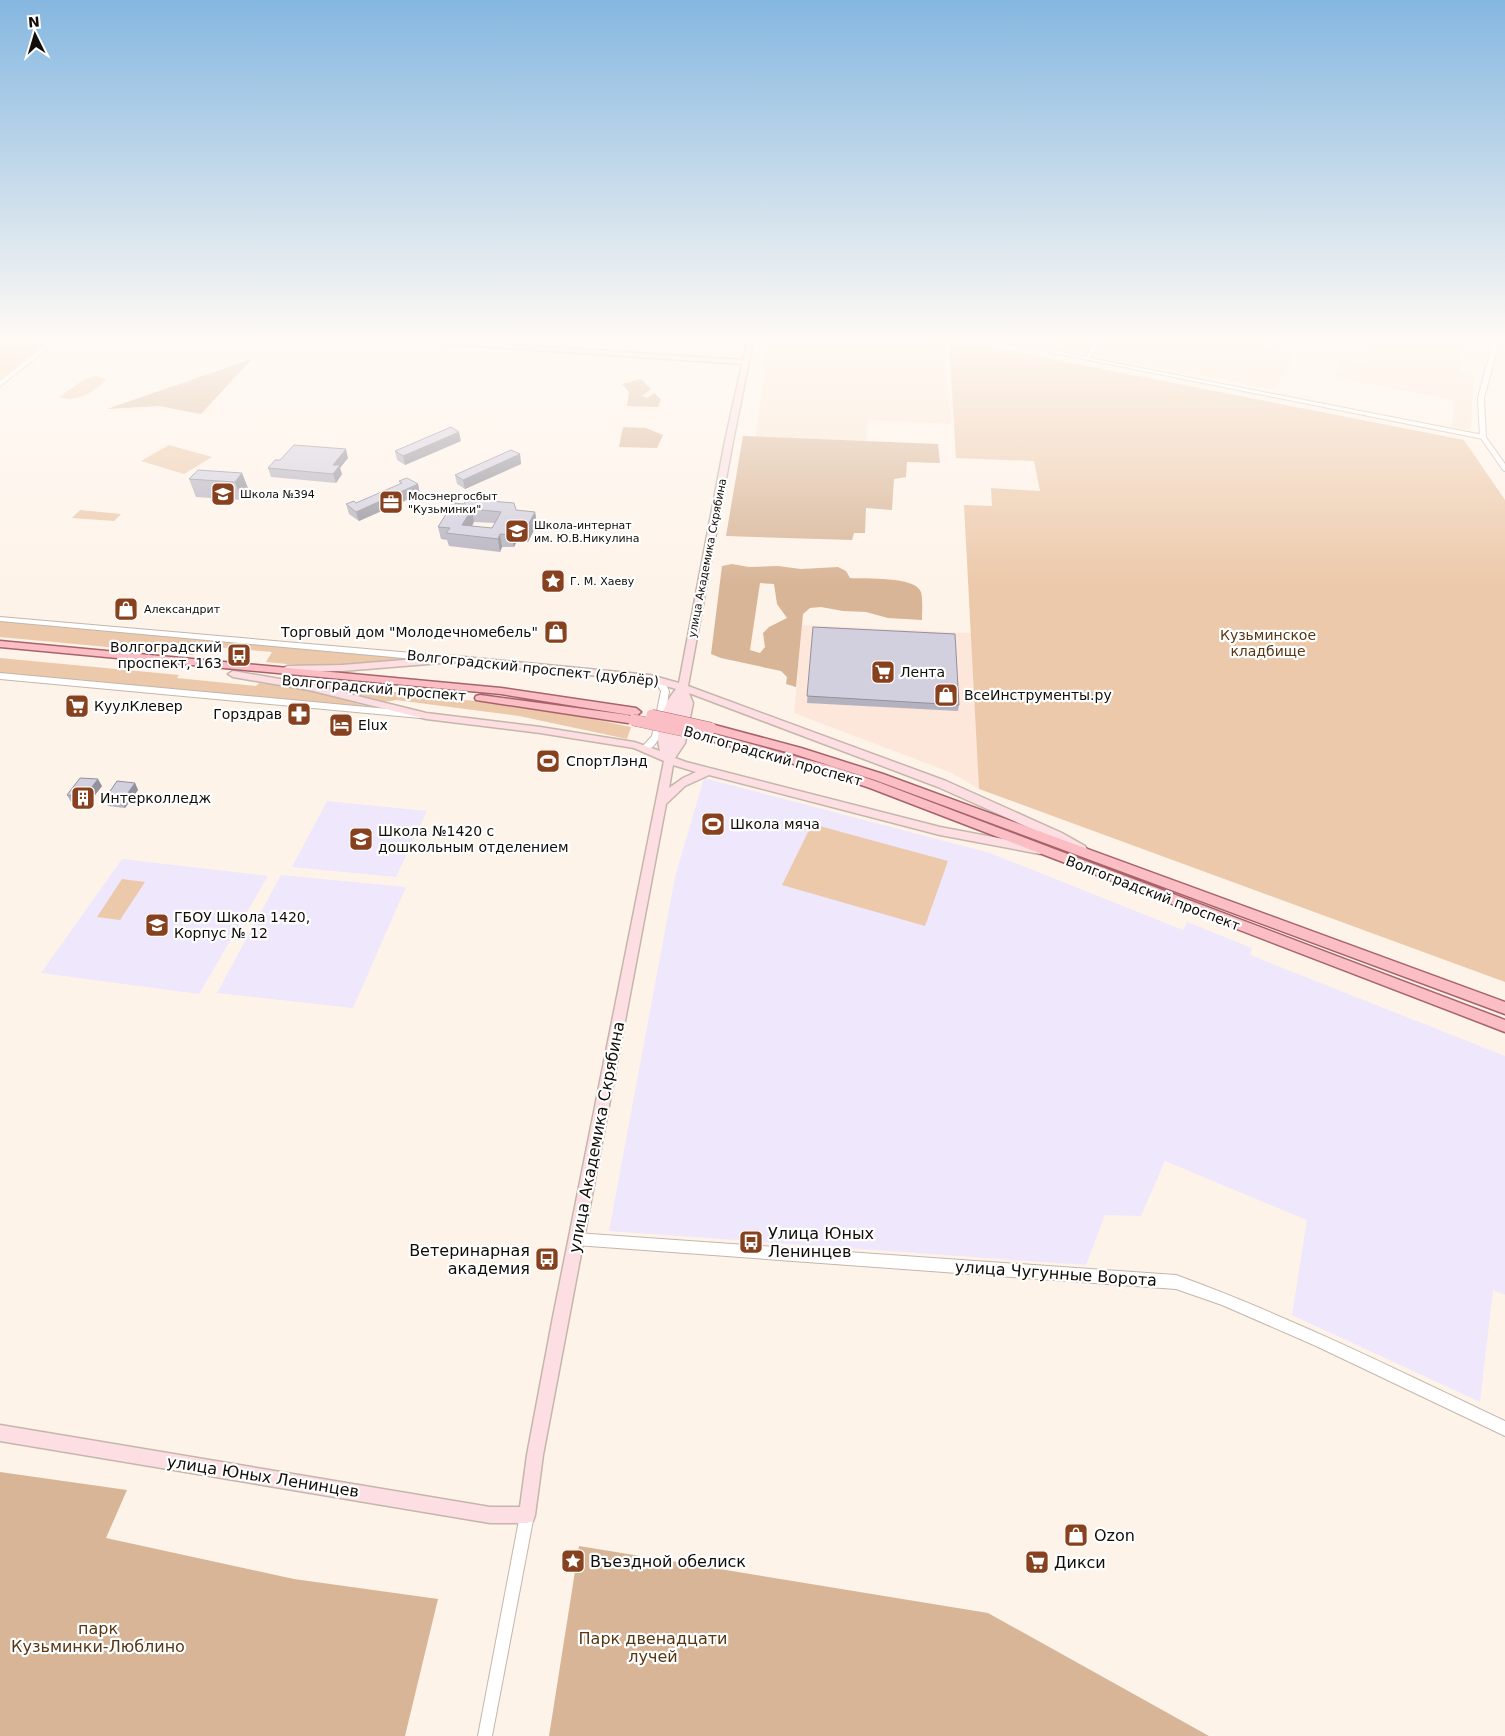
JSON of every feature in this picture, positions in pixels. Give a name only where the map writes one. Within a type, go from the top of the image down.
[{"type":"main road","name":"улица Академика Скрябина","points":[[527,1515],[536,1455],[576,1239],[668,760],[680,743],[687,711],[688,703],[683,687],[732,423]]},
{"type":"main road","name":"Волгоградский проспект","points":[[0,644],[501,691],[709,732],[851,767],[1505,1008]]},
{"type":"main road","name":"Волгоградский проспект","points":[[0,652],[485,698],[635,716]]},
{"type":"main road","name":"Волгоградский проспект (дублёр)","points":[[454,659],[658,680],[683,687],[942,784],[1058,836],[1094,856]]},
{"type":"main road","points":[[264,668],[323,669],[454,659]]},
{"type":"main road","points":[[233,674],[309,687],[426,716],[568,734],[646,748],[668,760],[709,772],[940,831],[1043,851]]},
{"type":"main road","name":"улица Академика Скрябина","points":[[668,760],[662,740],[671,701],[683,687]]},
{"type":"main road","name":"Волгоградский проспект","points":[[709,732],[874,785],[1505,1026]]},
{"type":"main road","points":[[659,806],[666,796],[679,785],[693,777],[709,772]]},
{"type":"main road","name":"улица Юных Ленинцев","points":[[0,1433],[490,1515],[527,1515]]},
{"type":"street","points":[[1412,423],[1483,437]]},
{"type":"street","points":[[1482,423],[1483,437],[1505,469]]},
{"type":"street","name":"Волгоградский проспект (дублёр)","points":[[0,619],[454,659]]},
{"type":"street","points":[[0,676],[426,716]]},
{"type":"street","points":[[646,748],[656,737],[664,691],[663,686],[658,680]]},
{"type":"street","name":"улица Чугунные Ворота","points":[[576,1239],[1176,1282],[1223,1299],[1321,1341],[1505,1430]]},
{"type":"street","points":[[485,1736],[527,1515]]},
{"type":"shaded area","points":[[758,423],[868,423],[866,441],[756,437]]},
{"type":"shaded area","points":[[1452,423],[1471,423],[1471,430],[1452,427]]},
{"type":"shaded area","points":[[802,625],[971,633],[979,789],[952,773],[794,713]]},
{"type":"shaded area","points":[[704,778],[990,853],[1183,930],[1187,922],[1252,948],[1250,955],[1505,1056],[1505,1295],[1493,1290],[1480,1402],[1292,1315],[1307,1220],[1165,1161],[1141,1216],[1105,1215],[1086,1265],[609,1231],[675,877]]},
{"type":"shaded area","name":"Школа №1420 с дошкольным отделением","points":[[327,801],[427,811],[396,877],[292,867]]},
{"type":"shaded area","name":"ГБОУ Школа 1420, Корпус № 12","points":[[122,859],[268,876],[199,994],[41,973]]},
{"type":"shaded area","points":[[281,875],[406,887],[353,1008],[217,993]]},
{"type":"green space","name":"Кузьминское кладбище","points":[[954,423],[1378,423],[1464,440],[1505,500],[1505,982],[979,789],[964,505],[992,506],[991,488],[1040,491],[1034,461],[956,458]]},
{"type":"green space","points":[[623,427],[646,428],[663,435],[657,448],[619,447]]},
{"type":"green space","points":[[743,436],[938,444],[940,463],[907,462],[906,477],[894,479],[892,510],[866,508],[865,533],[854,533],[852,540],[726,536]]},
{"type":"green space","points":[[169,445],[212,457],[184,474],[141,461]]},
{"type":"green space","points":[[80,510],[121,514],[114,521],[72,518]]},
{"type":"green space","points":[[732,564],[749,567],[778,566],[801,569],[838,567],[846,571],[850,578],[889,579],[909,583],[917,587],[921,592],[922,620],[888,618],[866,612],[843,611],[821,607],[810,608],[803,614],[796,687],[786,684],[787,677],[781,671],[721,658],[711,654],[722,566]],"holes":[[[760,583],[774,584],[777,604],[787,618],[769,627],[763,633],[765,647],[760,653],[750,650]]]},
{"type":"green space","points":[[0,620],[407,657],[407,661],[318,667],[266,662],[272,652],[216,647],[212,653],[196,652],[193,655],[0,637]]},
{"type":"green space","points":[[0,658],[179,675],[177,678],[256,686],[259,683],[298,687],[380,710],[0,673]]},
{"type":"green space","points":[[318,684],[514,706],[631,727],[627,739],[519,716],[396,700],[367,700],[346,696],[317,686]]},
{"type":"green space","points":[[812,824],[948,861],[925,926],[782,885]]},
{"type":"green space","points":[[122,879],[145,882],[120,920],[97,917]]},
{"type":"green space","name":"парк Кузьминки-Люблино","points":[[0,1472],[127,1490],[106,1538],[294,1579],[438,1599],[405,1736],[0,1736]]},
{"type":"green space","name":"Парк двенадцати лучей","points":[[579,1546],[988,1613],[1209,1736],[549,1736]]},
{"type":"building","points":[[451,427],[459,432],[403,456],[395,451]]},
{"type":"building","points":[[294,445],[346,449],[333,465],[340,465],[333,474],[268,468],[275,460],[280,460]]},
{"type":"building","points":[[511,450],[520,454],[463,480],[455,475]]},
{"type":"building","points":[[198,470],[242,473],[235,482],[189,479]]},
{"type":"building","points":[[407,478],[418,484],[356,512],[346,504],[354,501],[356,503],[402,483],[399,481]]},
{"type":"building","points":[[467,499],[514,503],[516,510],[535,512],[526,529],[515,528],[511,535],[500,534],[498,539],[446,533],[450,528],[438,527],[453,503],[464,504]],"holes":[[[472,509],[501,512],[492,528],[462,525]]]},
{"type":"building","name":"Лента","points":[[813,627],[955,634],[959,705],[807,696]]},
{"type":"building","points":[[80,778],[98,779],[84,797],[67,795]]},
{"type":"building","points":[[117,781],[135,783],[122,801],[104,800]]},
{"type":"place","name":"Школа №394","points":[[223,494]]},
{"type":"place","name":"Мосэнергосбыт \"Кузьминки\"","points":[[391,502]]},
{"type":"place","name":"Школа-интернат им. Ю.В.Никулина","points":[[517,531]]},
{"type":"place","name":"Г. М. Хаеву","points":[[553,581]]},
{"type":"place","name":"Александрит","points":[[126,609]]},
{"type":"place","name":"Торговый дом \"Молодечномебель\"","points":[[556,632]]},
{"type":"place","name":"Волгоградский проспект, 163","points":[[239,655]]},
{"type":"place","name":"Лента","points":[[883,672]]},
{"type":"place","name":"ВсеИнструменты.ру","points":[[946,695]]},
{"type":"place","name":"КуулКлевер","points":[[77,706]]},
{"type":"place","name":"Горздрав","points":[[299,714]]},
{"type":"place","name":"Elux","points":[[341,725]]},
{"type":"place","name":"СпортЛэнд","points":[[548,761]]},
{"type":"place","name":"Интерколледж","points":[[83,798]]},
{"type":"place","name":"Школа мяча","points":[[713,824]]},
{"type":"place","name":"Школа №1420 с дошкольным отделением","points":[[361,839]]},
{"type":"place","name":"ГБОУ Школа 1420, Корпус № 12","points":[[157,925]]},
{"type":"place","name":"Улица Юных Ленинцев","points":[[751,1242]]},
{"type":"place","name":"Ветеринарная академия","points":[[547,1259]]},
{"type":"place","name":"Ozon","points":[[1076,1535]]},
{"type":"place","name":"Въездной обелиск","points":[[573,1561]]},
{"type":"place","name":"Дикси","points":[[1037,1562]]}]
